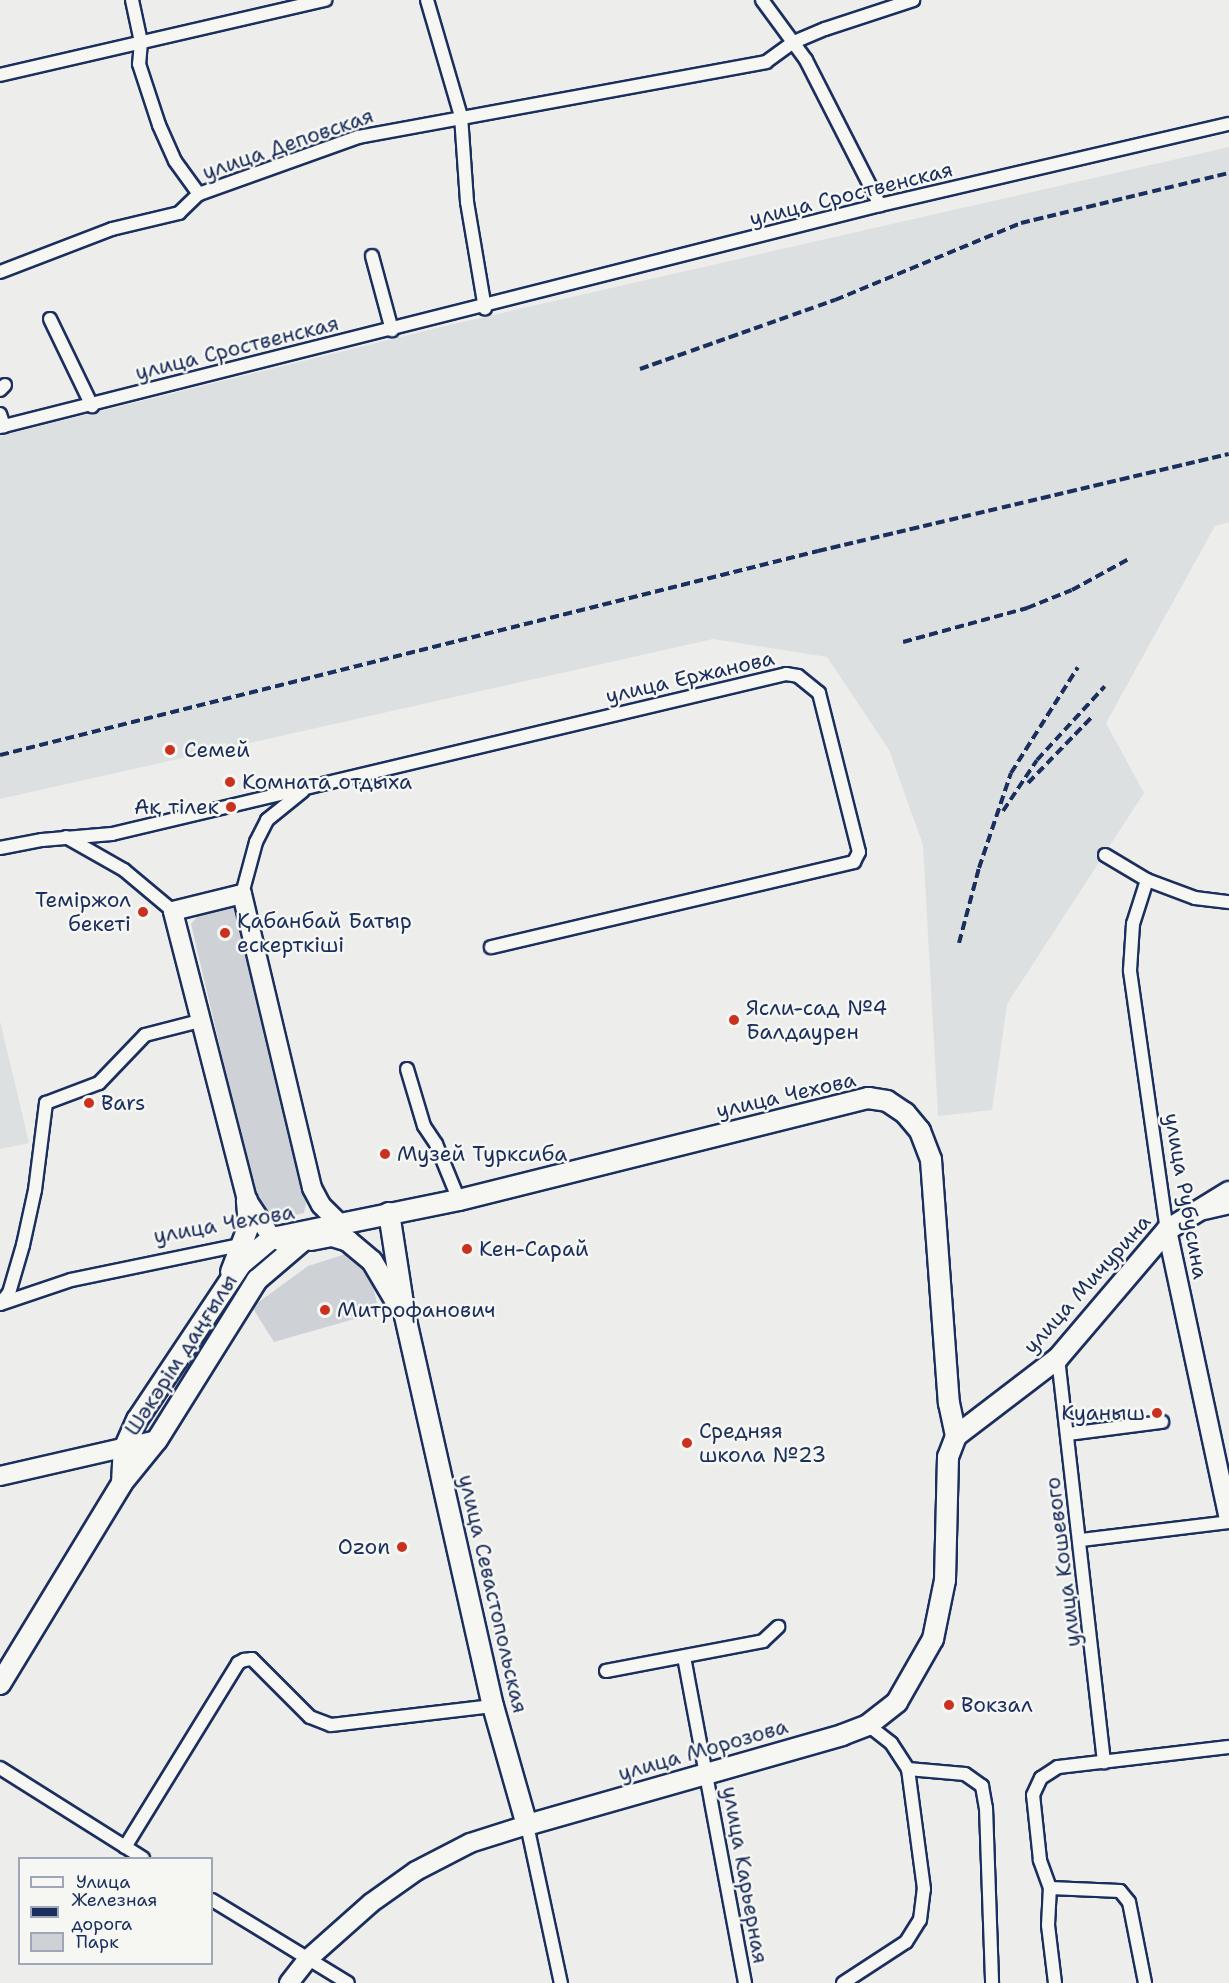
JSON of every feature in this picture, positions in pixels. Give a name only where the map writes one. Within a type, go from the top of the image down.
[{"type":"main road","name":"улица Чехова","points":[[273,1238],[306,1238],[339,1223],[459,1200],[868,1098],[887,1101],[905,1113],[920,1131],[931,1160],[949,1403],[956,1436]]},
{"type":"main road","name":"улица Мичурина","points":[[956,1436],[1058,1358],[1167,1230],[1229,1192]]},
{"type":"main road","points":[[225,1288],[249,1225],[248,1200]]},
{"type":"main road","name":"улица Севастопольская","points":[[389,1213],[405,1316],[493,1706],[527,1825]]},
{"type":"main road","points":[[306,1238],[332,1236],[348,1241],[372,1261],[405,1316]]},
{"type":"main road","name":"Шәкәрім даңғылы","points":[[122,1483],[124,1449],[137,1420],[241,1264],[273,1238]]},
{"type":"main road","name":"Шәкәрім даңғылы","points":[[0,1684],[122,1483],[157,1440],[257,1280],[306,1238]]},
{"type":"main road","name":"улица Морозова","points":[[527,1825],[868,1725],[897,1702],[933,1639],[945,1580],[948,1457],[956,1436]]},
{"type":"street","points":[[132,0],[141,42],[139,64],[159,125],[175,161],[199,194]]},
{"type":"street","points":[[0,75],[325,0]]},
{"type":"street","points":[[427,0],[461,116],[467,202],[485,308]]},
{"type":"street","points":[[762,0],[794,42],[880,205]]},
{"type":"street","name":"улица Деповская","points":[[0,272],[112,229],[179,213],[199,194],[358,137],[461,116],[766,62],[794,42],[913,0]]},
{"type":"street","name":"улица Сроственская","points":[[1,422],[92,406],[485,308],[880,205],[1229,124]]},
{"type":"street","points":[[372,256],[392,330]]},
{"type":"street","points":[[50,319],[92,406]]},
{"type":"street","name":"улица Ержанова","points":[[312,786],[786,674],[798,676],[819,693],[859,852],[854,862],[491,947]]},
{"type":"street","points":[[0,849],[65,836],[112,834],[312,786]]},
{"type":"street","points":[[312,786],[282,805],[267,820],[256,842],[242,894],[312,1188],[321,1206],[339,1223]]},
{"type":"street","points":[[65,836],[124,870],[173,911],[248,1200],[273,1238]]},
{"type":"street","points":[[1106,855],[1147,880],[1195,898],[1229,902]]},
{"type":"street","name":"улица Рубусина","points":[[1147,880],[1133,924],[1131,971],[1167,1230],[1229,1520]]},
{"type":"street","points":[[173,911],[242,894]]},
{"type":"street","name":"улица Чехова","points":[[0,1304],[9,1293],[25,1234],[46,1103],[56,1096],[85,1091],[99,1083],[145,1035],[200,1021]]},
{"type":"street","points":[[407,1069],[424,1126],[436,1144],[459,1200]]},
{"type":"street","points":[[306,1238],[312,1188]]},
{"type":"street","points":[[1186,1217],[1229,1207]]},
{"type":"street","name":"улица Чехова","points":[[0,1304],[71,1280],[273,1238]]},
{"type":"street","name":"улица Кошевого","points":[[1058,1358],[1082,1540],[1104,1762]]},
{"type":"street","points":[[1068,1434],[1162,1422]]},
{"type":"street","points":[[0,1476],[157,1440]]},
{"type":"street","points":[[1082,1540],[1229,1520]]},
{"type":"street","points":[[606,1671],[763,1641],[778,1627]]},
{"type":"street","name":"улица Карьерная","points":[[684,1657],[745,1983]]},
{"type":"street","points":[[125,1847],[238,1663],[244,1660],[252,1659],[310,1717],[331,1725],[493,1706]]},
{"type":"street","points":[[843,1983],[906,1942],[920,1920],[924,1889],[908,1769],[891,1743],[868,1725]]},
{"type":"street","points":[[1055,1983],[1048,1925],[1050,1888],[1040,1860],[1033,1795],[1050,1769],[1229,1748]]},
{"type":"street","points":[[0,1768],[141,1857]]},
{"type":"street","points":[[908,1769],[965,1774],[982,1786],[986,1808],[992,1983]]},
{"type":"street","name":"улица Морозова","points":[[289,1983],[308,1959],[371,1902],[416,1871],[470,1843],[527,1825]]},
{"type":"street","name":"улица Севастопольская","points":[[527,1825],[561,1983]]},
{"type":"street","points":[[1050,1888],[1120,1891],[1129,1902],[1145,1983]]},
{"type":"street","points":[[213,1901],[348,1983]]},
{"type":"shaded area","points":[[1229,147],[1229,522],[1215,526],[1106,723],[1144,793],[1007,1004],[992,1110],[938,1116],[923,845],[889,750],[827,657],[713,639],[0,799],[0,436],[445,326]]},
{"type":"shaded area","points":[[0,1021],[29,1143],[0,1149]]},
{"type":"green space","points":[[231,906],[244,917],[308,1194],[304,1213],[272,1220],[258,1208],[191,924],[201,912]]},
{"type":"green space","points":[[364,1248],[379,1312],[274,1342],[252,1307],[308,1266]]},
{"type":"railway","points":[[640,369],[835,300],[1021,223],[1229,173]]},
{"type":"railway","points":[[0,755],[818,551],[1229,454]]},
{"type":"railway","points":[[903,642],[1027,608],[1072,590],[1127,560]]},
{"type":"railway","points":[[959,943],[979,868],[1011,773],[1078,667]]},
{"type":"railway","points":[[1003,811],[1037,760],[1105,686]]},
{"type":"railway","points":[[1028,783],[1093,716]]},
{"type":"place","name":"Семей","points":[[170,750]]},
{"type":"place","name":"Комната отдыха","points":[[230,782]]},
{"type":"place","name":"Ақ тілек","points":[[231,807]]},
{"type":"place","name":"Теміржол бекеті","points":[[143,912]]},
{"type":"place","name":"Қабанбай Батыр ескерткіші","points":[[225,933]]},
{"type":"place","name":"Ясли-сад №4 Балдаурен","points":[[734,1020]]},
{"type":"place","name":"Bars","points":[[89,1103]]},
{"type":"place","name":"Музей Турксиба","points":[[385,1154]]},
{"type":"place","name":"Кен-Сарай","points":[[467,1249]]},
{"type":"place","name":"Митрофанович","points":[[325,1310]]},
{"type":"place","name":"Куаныш","points":[[1157,1413]]},
{"type":"place","name":"Средняя школа №23","points":[[687,1443]]},
{"type":"place","name":"Ozon","points":[[402,1547]]},
{"type":"place","name":"Вокзал","points":[[949,1705]]}]
